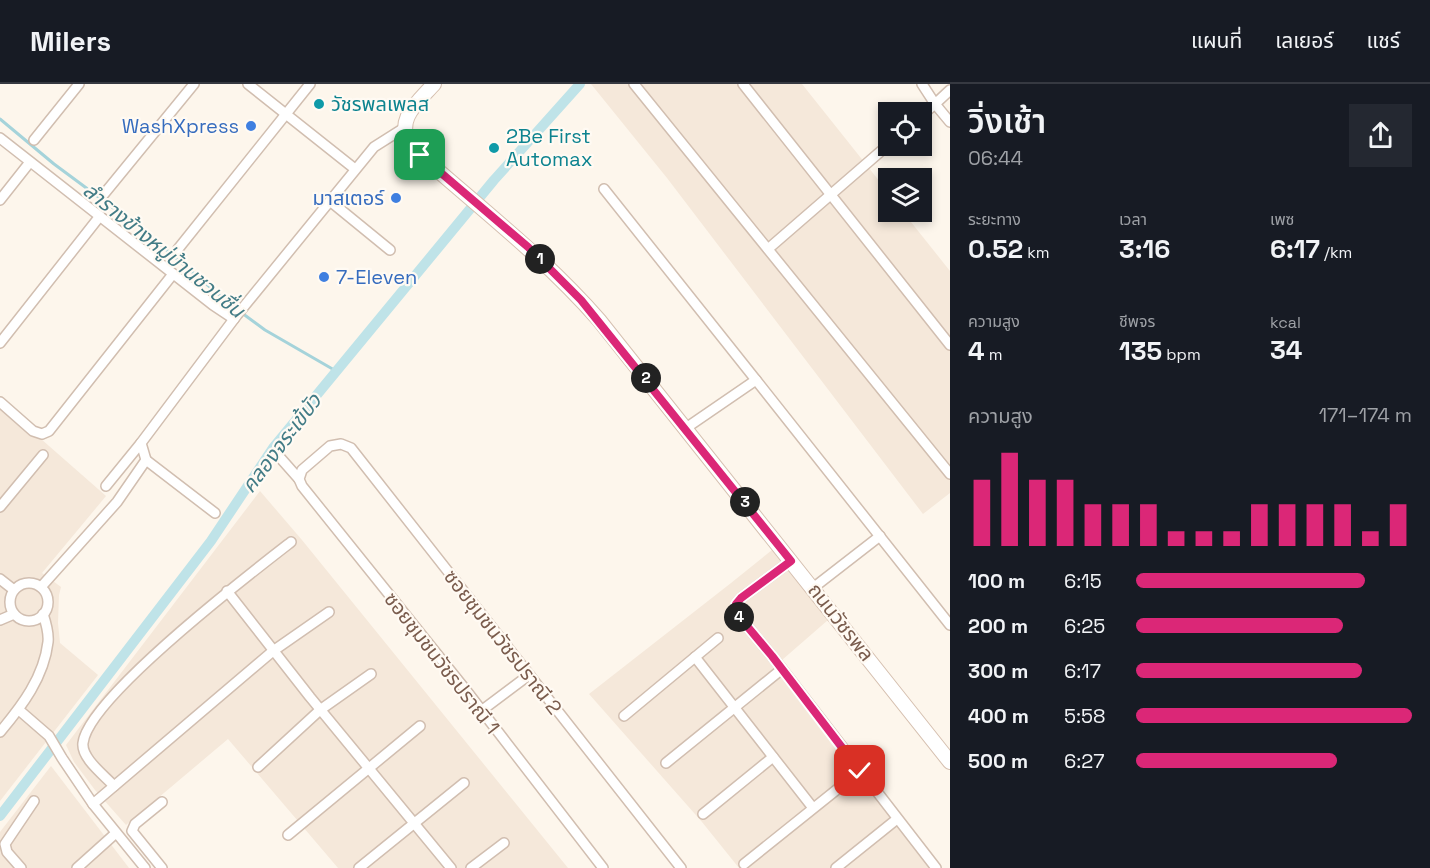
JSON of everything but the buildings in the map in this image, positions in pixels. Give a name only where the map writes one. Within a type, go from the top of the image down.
[{"type":"main road","points":[[404,128],[406,118],[412,109],[434,84]]},
{"type":"main road","name":"ถนนวัชรพล","points":[[404,128],[405,138],[411,147],[487,211],[581,300],[686,428],[950,762]]},
{"type":"street","points":[[34,140],[79,84]]},
{"type":"street","points":[[104,194],[194,84]]},
{"type":"street","points":[[248,84],[355,169]]},
{"type":"street","points":[[178,249],[310,84]]},
{"type":"street","points":[[634,84],[950,474]]},
{"type":"street","points":[[743,84],[950,345]]},
{"type":"street","points":[[922,84],[950,122]]},
{"type":"street","points":[[932,107],[950,90]]},
{"type":"street","points":[[106,486],[236,317],[355,169],[374,147],[404,128]]},
{"type":"street","points":[[0,138],[173,273],[236,317]]},
{"type":"street","points":[[768,249],[878,154]]},
{"type":"street","points":[[0,200],[30,162]]},
{"type":"street","points":[[604,189],[950,625]]},
{"type":"street","points":[[330,201],[390,250]]},
{"type":"street","points":[[0,343],[100,216]]},
{"type":"street","points":[[3,405],[33,431],[42,435],[49,431],[173,273]]},
{"type":"street","points":[[686,428],[756,380]]},
{"type":"street","points":[[141,443],[146,460],[215,513]]},
{"type":"street","name":"ซอยชุมชนวัชรปราณี 2","points":[[299,479],[302,470],[330,446],[341,444],[351,448],[681,868]]},
{"type":"street","name":"ซอยชุมชนวัชรปราณี 1","points":[[276,453],[299,479],[302,486],[603,868]]},
{"type":"street","points":[[0,507],[43,455]]},
{"type":"street","points":[[41,587],[117,502],[146,460]]},
{"type":"street","points":[[813,588],[880,536]]},
{"type":"street","points":[[114,786],[86,756],[82,745],[86,732],[108,700],[132,675],[227,591],[291,542]]},
{"type":"street","points":[[791,561],[736,604],[737,614],[936,868]]},
{"type":"street","points":[[0,579],[14,590]]},
{"type":"street","points":[[0,732],[19,710],[38,678],[48,642],[43,615],[48,597],[41,587],[30,582],[14,590],[10,602],[14,614],[19,618],[32,621],[43,615]]},
{"type":"street","points":[[227,591],[367,768],[452,868]]},
{"type":"street","points":[[93,804],[273,651],[329,612]]},
{"type":"street","points":[[0,620],[14,614]]},
{"type":"street","points":[[624,716],[718,638]]},
{"type":"street","points":[[695,657],[813,808]]},
{"type":"street","points":[[666,763],[782,669]]},
{"type":"street","points":[[258,767],[320,710],[371,674]]},
{"type":"street","points":[[481,711],[529,675]]},
{"type":"street","points":[[19,710],[49,736],[93,804],[146,868]]},
{"type":"street","points":[[288,835],[420,726]]},
{"type":"street","points":[[703,814],[773,757]]},
{"type":"street","points":[[744,864],[860,771]]},
{"type":"street","points":[[359,868],[464,783]]},
{"type":"street","points":[[21,868],[7,852],[5,844],[34,801]]},
{"type":"street","points":[[162,802],[135,824],[132,831],[162,868]]},
{"type":"street","points":[[836,868],[897,819]]},
{"type":"street","points":[[77,868],[116,833]]},
{"type":"street","points":[[471,868],[504,843]]},
{"type":"shaded area","points":[[591,84],[802,84],[878,179],[878,222],[911,222],[950,271],[950,493],[923,514],[667,178]]},
{"type":"shaded area","points":[[0,403],[106,496],[42,573],[61,587],[58,623],[60,643],[98,675],[0,801]]},
{"type":"shaded area","points":[[260,491],[568,868],[338,868],[228,739],[126,825],[95,790],[74,762],[66,745]]},
{"type":"shaded area","points":[[772,550],[828,620],[782,660],[939,868],[739,868],[702,822],[589,694]]},
{"type":"shaded area","points":[[51,766],[129,868],[0,868],[0,832]]},
{"type":"waterway","name":"คลองจระเข้บัว","points":[[0,816],[211,541],[273,448],[494,180],[580,84]]},
{"type":"waterway","name":"ลำรางข้างหมู่บ้านชวนชื่น","points":[[0,119],[54,164],[143,230],[231,305],[265,330],[336,371]]},
{"type":"place","name":"วัชรพลเพลส","points":[[319,104]]},
{"type":"place","name":"WashXpress","points":[[251,126]]},
{"type":"place","name":"2Be First Automax","points":[[494,148]]},
{"type":"place","name":"มาสเตอร์","points":[[396,198]]},
{"type":"place","name":"7-Eleven","points":[[324,277]]},
{"type":"route","points":[[420,155],[528,247],[581,300],[791,561],[741,598],[736,604],[737,614],[860,771]]}]
